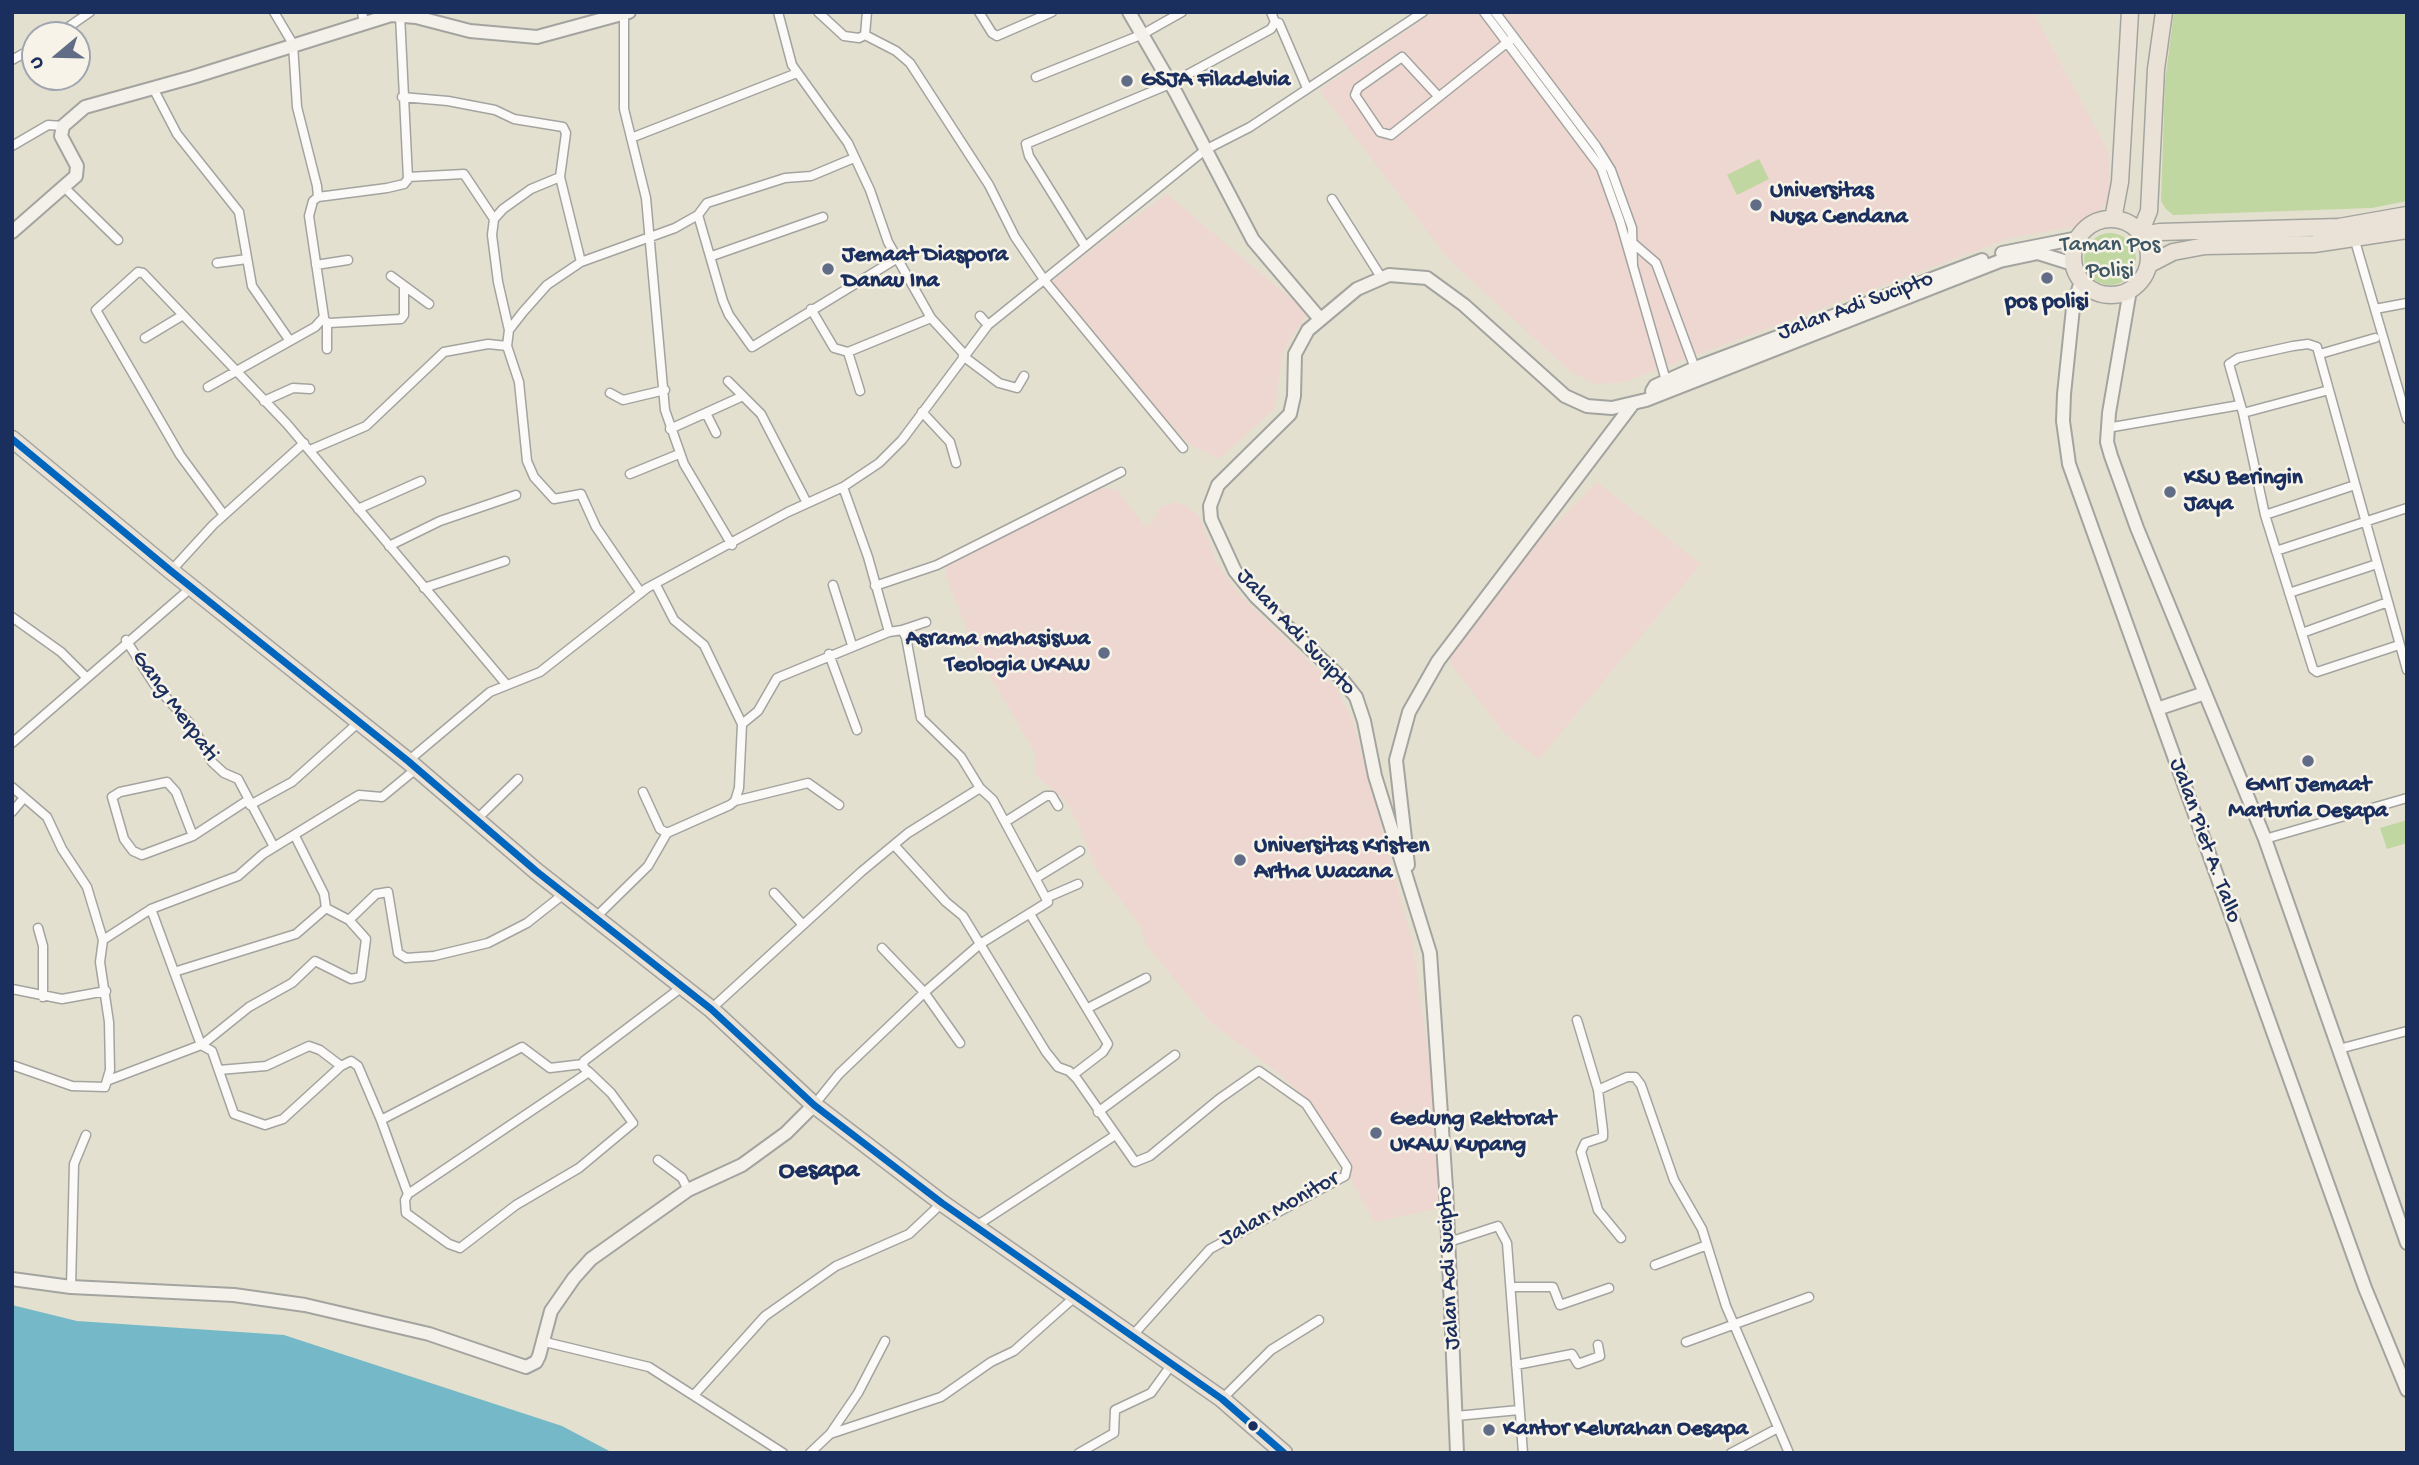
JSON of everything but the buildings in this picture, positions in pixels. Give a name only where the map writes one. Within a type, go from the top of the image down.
[{"type":"highway","points":[[2113,219],[2120,182],[2130,12]]},
{"type":"highway","points":[[2141,234],[2150,211],[2156,69],[2164,12]]},
{"type":"highway","points":[[2141,234],[2339,227],[2407,215]]},
{"type":"highway","points":[[2113,219],[2132,226],[2141,234],[2146,245],[2148,265],[2138,284],[2130,290],[2104,295],[2081,281],[2073,264],[2078,238],[2087,227],[2113,219]]},
{"type":"highway","points":[[2148,265],[2173,252],[2205,246],[2355,241],[2407,230]]},
{"type":"highway","points":[[12,439],[565,893],[711,1009],[814,1105],[942,1203],[1223,1399],[1284,1453]]},
{"type":"main road","points":[[1129,12],[1263,256],[1320,319]]},
{"type":"main road","points":[[12,232],[76,176],[77,166],[61,136],[63,126],[85,107],[293,44],[363,18],[400,15],[470,32],[537,37],[626,13]]},
{"type":"main road","name":"Jalan Adi Sucipto","points":[[1457,1453],[1449,1242],[1430,953],[1407,872],[1380,794],[1356,697],[1340,677],[1244,584],[1218,540],[1211,519],[1210,506],[1218,485],[1290,414],[1298,347],[1308,330],[1357,289],[1381,277],[1403,274],[1427,278],[1464,305],[1529,366],[1574,402],[1612,408],[1646,400],[1655,386],[1667,386],[2001,253],[2078,238]]},
{"type":"main road","name":"Jalan Adi Sucipto","points":[[1697,373],[2000,261],[2038,253],[2073,264]]},
{"type":"main road","name":"Jalan Piet A. Tallo","points":[[2081,281],[2073,308],[2063,421],[2065,442],[2081,503],[2365,1288],[2407,1390]]},
{"type":"main road","points":[[2130,290],[2107,429],[2119,481],[2265,839],[2407,1243]]},
{"type":"main road","points":[[1407,872],[1408,850],[1396,760],[1409,712],[1438,661],[1632,405]]},
{"type":"main road","points":[[2157,709],[2205,693]]},
{"type":"main road","points":[[12,1279],[71,1287],[234,1295],[305,1305],[429,1334],[522,1367],[536,1362],[551,1311],[573,1278],[611,1242],[688,1189],[742,1165],[786,1133],[814,1105]]},
{"type":"street","points":[[274,12],[293,44],[297,107],[318,197]]},
{"type":"street","points":[[778,12],[797,73],[838,125],[870,190],[896,259],[930,317],[963,355],[999,383],[1017,388],[1024,376]]},
{"type":"street","points":[[818,12],[844,36],[859,38],[865,35]]},
{"type":"street","points":[[865,35],[867,12]]},
{"type":"street","points":[[979,12],[992,33],[997,36],[1052,12]]},
{"type":"street","points":[[1036,77],[1143,34],[1182,12]]},
{"type":"street","points":[[1271,12],[1275,22],[1279,23],[1307,88]]},
{"type":"street","points":[[103,940],[152,909],[238,876],[274,847],[359,796],[377,798],[386,795],[412,765],[490,692],[540,672],[641,593],[807,503],[843,487],[886,456],[988,325],[1205,150],[1250,127],[1423,12]]},
{"type":"street","points":[[1484,12],[1510,40],[1592,148],[1634,244],[1632,269]]},
{"type":"street","points":[[1495,12],[1510,40]]},
{"type":"street","points":[[626,13],[624,109],[646,198],[670,429],[679,454],[732,545]]},
{"type":"street","points":[[327,349],[309,216],[313,201],[318,197],[387,188],[404,184],[408,177],[400,15]]},
{"type":"street","points":[[1085,246],[1029,156],[1026,144],[1170,84],[1267,31],[1275,22]]},
{"type":"street","points":[[865,35],[896,51],[910,64],[989,185],[1016,237],[1045,281],[1183,448]]},
{"type":"street","points":[[1438,96],[1402,57],[1368,81],[1354,95],[1380,132],[1388,136],[1510,40]]},
{"type":"street","points":[[631,138],[797,73]]},
{"type":"street","points":[[153,88],[177,134],[239,212],[256,294],[290,341]]},
{"type":"street","points":[[402,97],[459,103],[495,110],[514,119],[561,126],[566,133],[560,177],[580,262]]},
{"type":"street","points":[[12,146],[48,125],[63,126]]},
{"type":"street","points":[[509,330],[547,285],[580,262],[649,239],[698,215],[707,203],[785,178],[811,176],[854,158]]},
{"type":"street","points":[[408,177],[464,174],[494,219]]},
{"type":"street","points":[[560,177],[531,189],[503,209],[494,219],[492,235],[498,282],[509,330],[507,346],[519,382],[527,461],[534,477],[551,498],[581,494],[596,527],[641,593]]},
{"type":"street","points":[[65,188],[118,240]]},
{"type":"street","points":[[1332,199],[1381,277]]},
{"type":"street","points":[[698,215],[723,301],[749,346],[755,346],[896,259]]},
{"type":"street","points":[[712,256],[823,217]]},
{"type":"street","points":[[1624,219],[1632,269],[1667,386]]},
{"type":"street","points":[[2355,241],[2403,391],[2407,419]]},
{"type":"street","points":[[1634,244],[1656,263],[1697,373]]},
{"type":"street","points":[[217,262],[247,259]]},
{"type":"street","points":[[316,265],[348,260]]},
{"type":"street","points":[[224,514],[180,455],[127,369],[96,310],[138,272],[143,273],[304,443],[506,684]]},
{"type":"street","points":[[391,276],[429,304]]},
{"type":"street","points":[[208,387],[324,321],[401,319],[404,315],[404,286]]},
{"type":"street","points":[[2375,309],[2407,303]]},
{"type":"street","points":[[811,309],[834,348],[848,352],[930,317]]},
{"type":"street","points":[[145,338],[183,315]]},
{"type":"street","points":[[980,316],[988,325]]},
{"type":"street","points":[[2320,354],[2375,338]]},
{"type":"street","points":[[310,450],[366,426],[444,352],[488,344],[507,346]]},
{"type":"street","points":[[2399,645],[2317,672],[2313,669],[2265,515],[2241,409],[2229,370],[2232,361],[2308,344],[2317,347],[2407,670]]},
{"type":"street","points":[[848,352],[860,391]]},
{"type":"street","points":[[728,381],[767,424],[807,503]]},
{"type":"street","points":[[264,401],[293,388],[310,389]]},
{"type":"street","points":[[610,393],[623,400],[665,390]]},
{"type":"street","points":[[2107,429],[2241,409],[2329,390]]},
{"type":"street","points":[[670,429],[743,396]]},
{"type":"street","points":[[922,412],[950,442],[956,463]]},
{"type":"street","points":[[706,413],[716,433]]},
{"type":"street","points":[[171,571],[224,514],[304,443]]},
{"type":"street","points":[[630,474],[679,454]]},
{"type":"street","points":[[875,586],[937,565],[1121,472]]},
{"type":"street","points":[[358,509],[421,481]]},
{"type":"street","points":[[2265,515],[2355,485]]},
{"type":"street","points":[[843,487],[889,632]]},
{"type":"street","points":[[389,546],[430,526],[516,495]]},
{"type":"street","points":[[2276,551],[2407,508]]},
{"type":"street","points":[[424,588],[505,561]]},
{"type":"street","points":[[2289,593],[2336,575],[2377,564]]},
{"type":"street","points":[[656,585],[674,620],[704,645],[742,724],[741,773],[735,801]]},
{"type":"street","points":[[833,585],[852,645]]},
{"type":"street","points":[[12,743],[126,640],[192,587]]},
{"type":"street","points":[[2302,633],[2388,602]]},
{"type":"street","points":[[12,617],[61,652],[86,677]]},
{"type":"street","points":[[742,724],[758,711],[777,678],[852,645],[926,622]]},
{"type":"street","points":[[814,1105],[839,1074],[924,992],[980,944],[1047,904],[1048,897],[993,800],[980,788],[961,757],[921,718],[906,636],[902,630]]},
{"type":"street","name":"Gang Merpati","points":[[126,640],[154,684],[193,727],[212,762],[223,773],[238,779],[274,847]]},
{"type":"street","points":[[830,654],[852,725]]},
{"type":"street","points":[[193,836],[176,792],[167,782],[120,792],[112,797],[124,839],[138,855],[193,836],[249,803],[292,782],[359,722]]},
{"type":"street","points":[[477,819],[518,779]]},
{"type":"street","points":[[596,917],[648,866],[667,833],[735,801],[808,783],[839,805]]},
{"type":"street","points":[[12,787],[47,817],[62,849],[84,881],[103,940],[100,962],[106,991],[109,1080]]},
{"type":"street","points":[[711,1009],[860,872],[908,833],[980,788]]},
{"type":"street","points":[[643,792],[660,829],[667,833]]},
{"type":"street","points":[[1005,822],[1046,796],[1052,796],[1058,806]]},
{"type":"street","points":[[12,812],[23,799]]},
{"type":"street","points":[[2265,839],[2407,799]]},
{"type":"street","points":[[295,836],[324,894],[326,908]]},
{"type":"street","name":"Jalan Monitor","points":[[895,846],[962,916],[1046,1052],[1058,1067],[1073,1075],[1135,1162],[1141,1162],[1219,1099],[1259,1071],[1306,1104],[1348,1171],[1345,1176],[1210,1249],[1133,1335]]},
{"type":"street","points":[[1036,878],[1080,851]]},
{"type":"street","points":[[1048,897],[1078,884]]},
{"type":"street","points":[[349,920],[376,894],[388,892],[398,953],[406,958],[434,956],[488,943],[527,923],[565,893]]},
{"type":"street","points":[[774,893],[803,925]]},
{"type":"street","points":[[12,1065],[72,1086],[100,1089],[109,1080],[202,1044],[249,1007],[292,983],[315,961],[351,979],[361,977],[366,939],[349,920],[326,908]]},
{"type":"street","points":[[174,972],[296,934],[326,908]]},
{"type":"street","points":[[152,909],[202,1044],[212,1051],[234,1114],[265,1125],[283,1119],[341,1066],[351,1061],[358,1066],[381,1120],[408,1195]]},
{"type":"street","points":[[1030,914],[1108,1045],[1073,1075]]},
{"type":"street","points":[[38,928],[43,952],[43,997]]},
{"type":"street","points":[[882,948],[924,992],[960,1043]]},
{"type":"street","points":[[1088,1008],[1146,978]]},
{"type":"street","points":[[583,1064],[587,1057],[682,987]]},
{"type":"street","points":[[12,989],[43,997],[74,998],[106,991]]},
{"type":"street","points":[[1577,1020],[1598,1090],[1603,1137],[1585,1143],[1581,1152],[1598,1210],[1621,1238]]},
{"type":"street","points":[[2339,1049],[2407,1031]]},
{"type":"street","points":[[219,1070],[267,1066],[309,1046],[320,1049],[341,1066]]},
{"type":"street","points":[[381,1120],[522,1047],[550,1068],[583,1064]]},
{"type":"street","points":[[1098,1112],[1175,1055]]},
{"type":"street","points":[[583,1064],[611,1093],[633,1123],[568,1177],[516,1205],[460,1248],[449,1244],[411,1218],[404,1207],[408,1195],[589,1073]]},
{"type":"street","points":[[1598,1090],[1626,1077],[1635,1077],[1641,1085],[1674,1180],[1693,1210],[1725,1302],[1789,1453]]},
{"type":"street","points":[[71,1287],[74,1164],[86,1135]]},
{"type":"street","points":[[976,1226],[1114,1136]]},
{"type":"street","points":[[658,1160],[682,1178],[688,1189]]},
{"type":"street","points":[[694,1395],[750,1330],[774,1308],[836,1266],[909,1234],[942,1203]]},
{"type":"street","points":[[1449,1242],[1500,1227],[1507,1243],[1523,1453]]},
{"type":"street","points":[[1655,1265],[1707,1245]]},
{"type":"street","points":[[1512,1287],[1553,1287],[1560,1305],[1609,1288]]},
{"type":"street","points":[[830,1434],[941,1397],[991,1362],[1014,1351],[1076,1295]]},
{"type":"street","points":[[1686,1342],[1809,1297]]},
{"type":"street","points":[[1223,1399],[1271,1350],[1319,1320]]},
{"type":"street","points":[[810,1453],[830,1434],[858,1393],[885,1341]]},
{"type":"street","points":[[541,1342],[639,1363],[669,1377],[783,1453]]},
{"type":"street","points":[[1516,1365],[1567,1354],[1574,1355],[1578,1364],[1600,1356],[1598,1345]]},
{"type":"street","points":[[1079,1453],[1114,1433],[1115,1410],[1151,1393],[1172,1364]]},
{"type":"street","points":[[1456,1416],[1520,1410]]},
{"type":"street","points":[[1731,1453],[1779,1428]]},
{"type":"shaded area","name":"Universitas Nusa Cendana","points":[[1427,12],[2033,12],[2109,153],[2110,198],[2100,212],[2079,226],[2013,237],[1624,382],[1594,384],[1570,371],[1449,260],[1319,90],[1429,15]]},
{"type":"shaded area","points":[[1167,194],[1308,313],[1282,356],[1275,408],[1219,459],[1189,444],[1139,389],[1053,281]]},
{"type":"shaded area","points":[[1597,482],[1701,564],[1539,759],[1505,734],[1454,669],[1449,657],[1456,640],[1538,541]]},
{"type":"shaded area","name":"Universitas Kristen Artha Wacana","points":[[1096,486],[1117,490],[1146,527],[1153,522],[1160,507],[1175,502],[1186,506],[1200,517],[1216,562],[1239,594],[1337,689],[1353,721],[1413,944],[1436,1112],[1440,1208],[1374,1222],[1311,1105],[1282,1076],[1210,1022],[1146,945],[1140,925],[1096,869],[1077,821],[1063,798],[1036,776],[1035,753],[975,650],[946,577],[946,564]]},
{"type":"green space","points":[[2174,12],[2407,12],[2407,201],[2372,208],[2173,215],[2161,201],[2165,82]]},
{"type":"green space","points":[[1759,159],[1769,179],[1737,195],[1727,175]]},
{"type":"green space","name":"Taman Pos Polisi","points":[[2110,233],[2120,235],[2128,241],[2134,249],[2134,269],[2128,277],[2120,283],[2110,285],[2100,283],[2092,277],[2086,269],[2084,259],[2086,249],[2092,241],[2100,235]]},
{"type":"green space","points":[[2407,820],[2407,843],[2387,849],[2380,828]]},
{"type":"water","points":[[12,1305],[77,1321],[284,1335],[562,1426],[613,1453],[12,1453]]},
{"type":"transit line","points":[[12,439],[171,571],[408,761],[536,871],[711,1009],[814,1105],[942,1203],[1222,1399],[1284,1453]]},
{"type":"place","name":"GSJA Filadelvia","points":[[1127,81]]},
{"type":"place","name":"Universitas Nusa Cendana","points":[[1756,205]]},
{"type":"place","name":"Jemaat Diaspora Danau Ina","points":[[828,269]]},
{"type":"place","name":"pos polisi","points":[[2047,278]]},
{"type":"place","name":"KSU Beringin Jaya","points":[[2170,492]]},
{"type":"place","name":"Asrama mahasiswa Teologia UKAW","points":[[1104,653]]},
{"type":"place","name":"GMIT Jemaat Marturia Oesapa","points":[[2308,761]]},
{"type":"place","name":"Universitas Kristen Artha Wacana","points":[[1240,860]]},
{"type":"place","name":"Gedung Rektorat UKAW Kupang","points":[[1376,1133]]},
{"type":"place","name":"Kantor Kelurahan Oesapa","points":[[1489,1430]]},
{"type":"district","name":"Oesapa","points":[[819,1172]]}]
